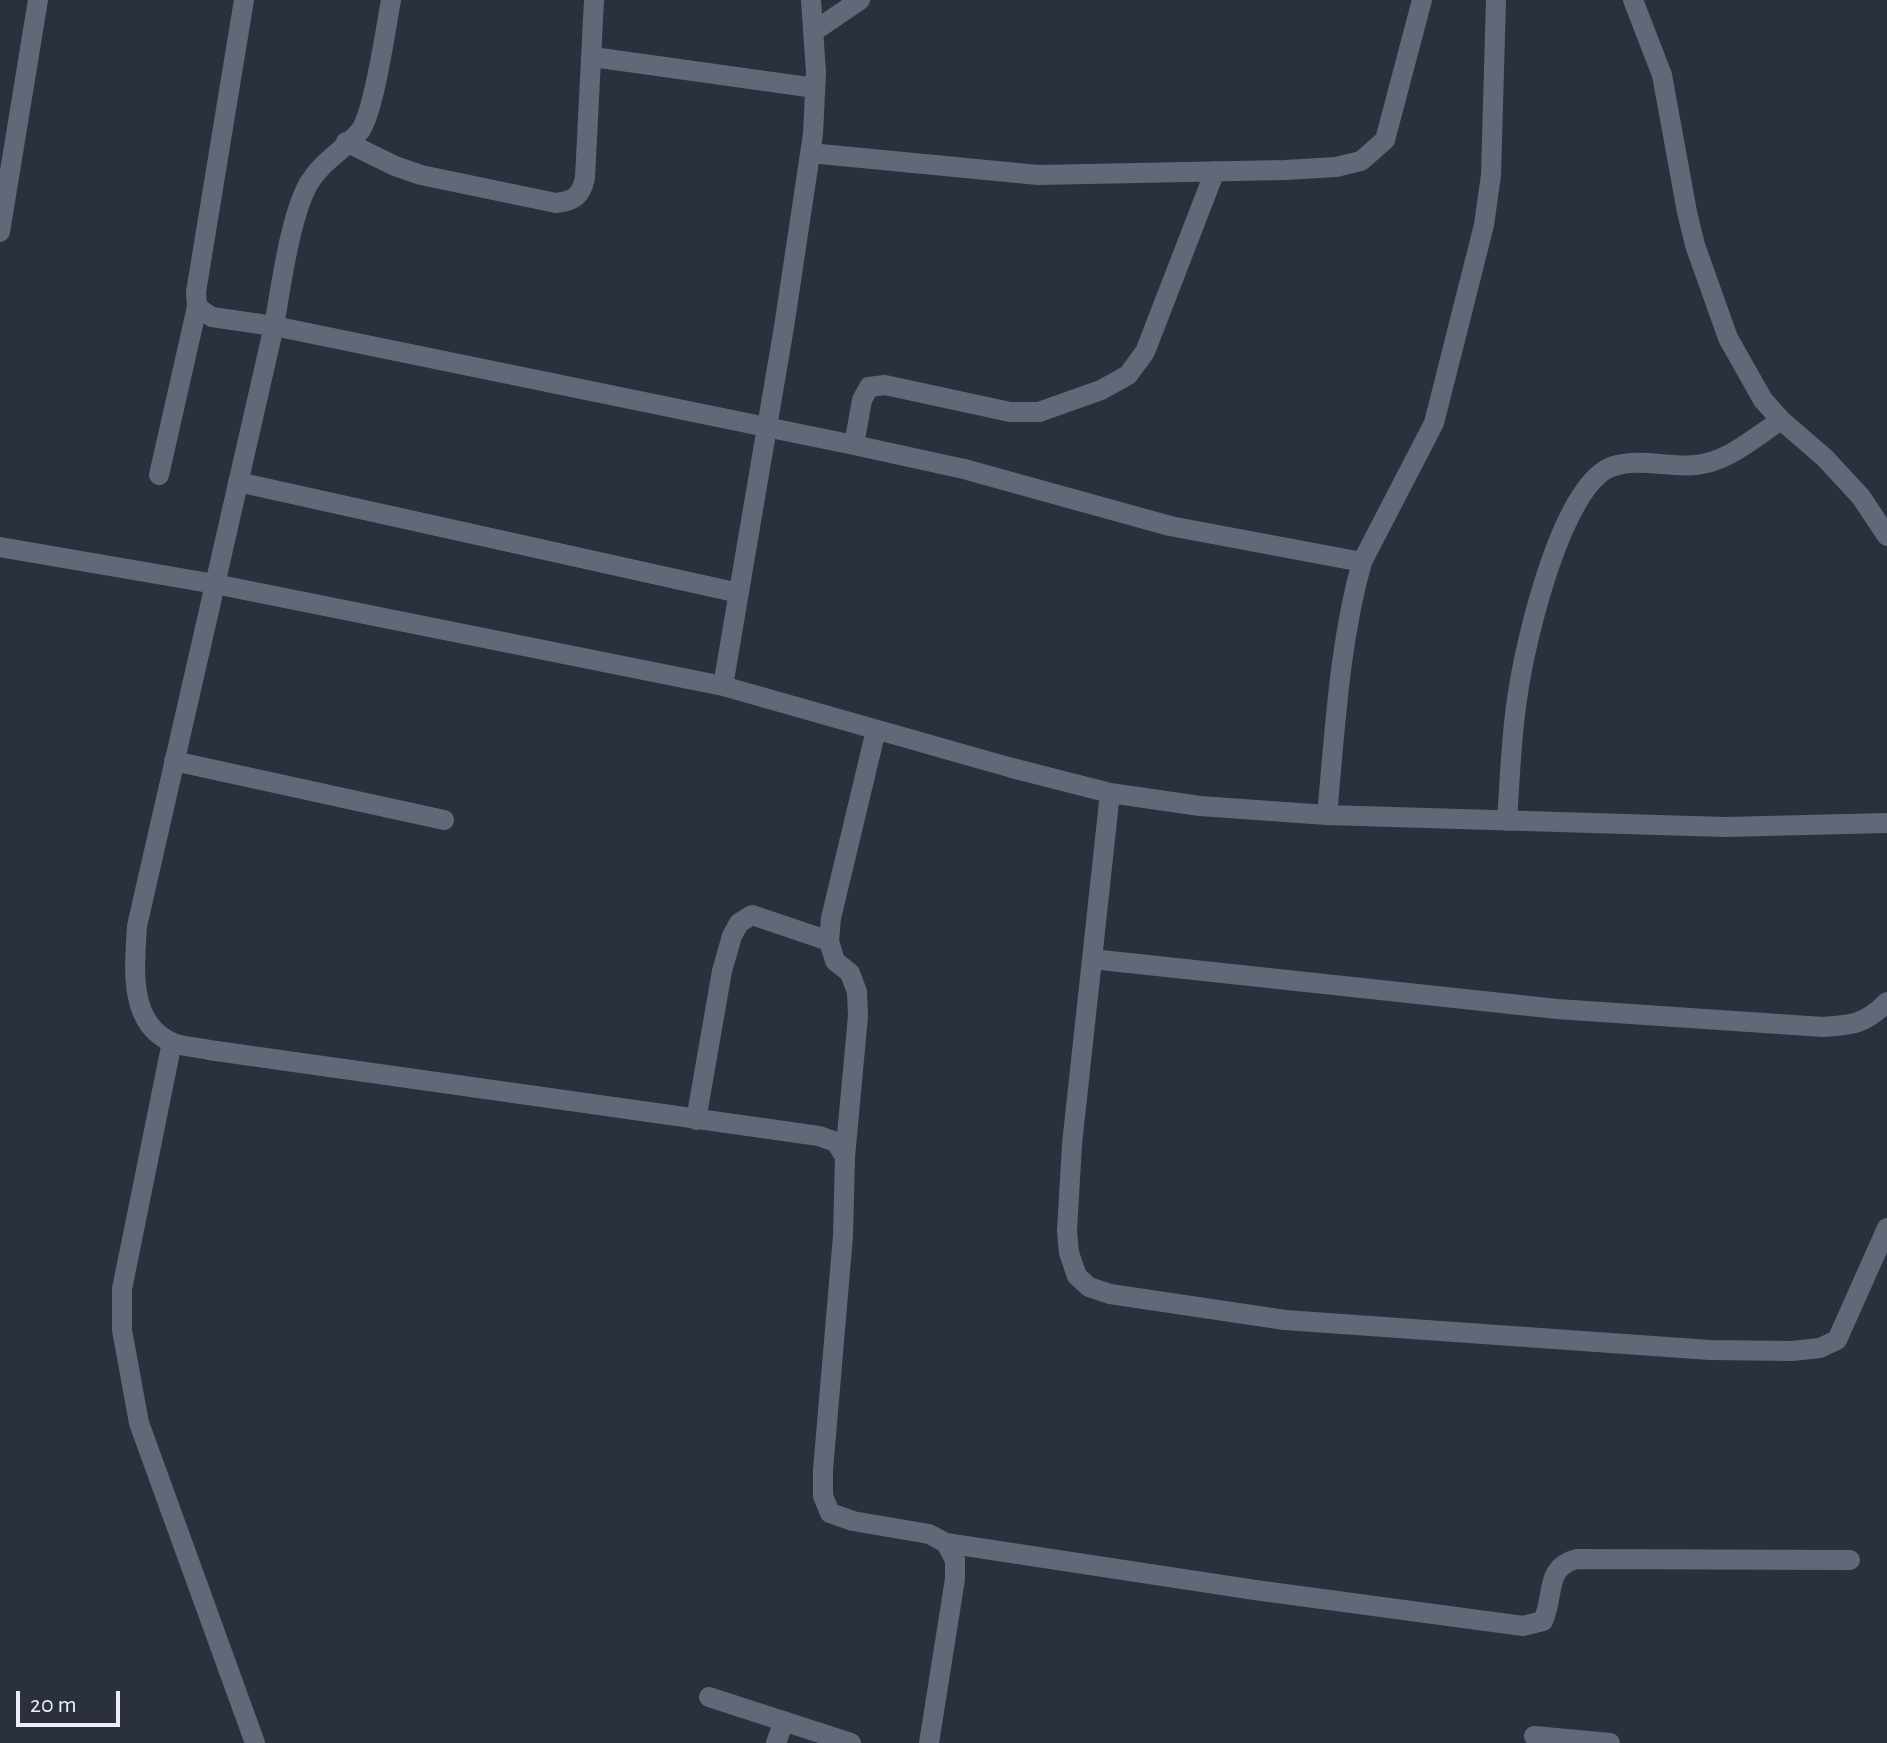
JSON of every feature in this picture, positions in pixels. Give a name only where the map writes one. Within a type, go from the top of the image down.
[{"type":"street","points":[[0,232],[38,0]]},
{"type":"street","points":[[159,475],[197,307],[201,251],[244,0]]},
{"type":"street","points":[[391,0],[369,108],[361,130],[328,158],[308,184],[293,227],[274,326],[137,926],[135,974],[140,1008],[153,1031],[172,1042],[209,1050],[819,1136],[836,1142],[845,1157]]},
{"type":"street","points":[[346,142],[421,175],[556,203],[571,201],[582,192],[585,178],[594,0]]},
{"type":"street","points":[[723,686],[810,153],[815,88],[811,0]]},
{"type":"street","points":[[813,32],[860,0]]},
{"type":"street","points":[[810,153],[1038,175],[1336,167],[1361,161],[1385,140],[1422,0]]},
{"type":"street","points":[[1327,815],[1345,641],[1362,562],[1434,423],[1484,225],[1491,175],[1496,0]]},
{"type":"street","points":[[1633,0],[1662,75],[1695,245],[1728,338],[1763,400],[1861,497],[1887,536]]},
{"type":"street","points":[[593,57],[815,88]]},
{"type":"street","points":[[854,445],[862,400],[869,387],[885,385],[1010,412],[1039,412],[1101,390],[1128,375],[1145,352],[1215,171]]},
{"type":"street","points":[[197,307],[212,317],[274,326],[767,426],[964,469],[1170,526],[1362,562]]},
{"type":"street","points":[[1507,821],[1518,693],[1539,595],[1570,513],[1590,485],[1609,468],[1633,463],[1696,465],[1723,459],[1781,420]]},
{"type":"street","points":[[238,482],[739,593]]},
{"type":"street","points":[[0,547],[215,584],[723,686],[1110,793],[1200,806],[1327,815],[1725,827],[1887,823]]},
{"type":"street","points":[[876,730],[831,918],[829,941],[835,961],[850,973],[857,992],[858,1016],[823,1470],[823,1496],[830,1513],[853,1521],[929,1534],[946,1543],[1239,1588],[1523,1626],[1543,1621],[1556,1569],[1566,1561],[1850,1560]]},
{"type":"street","points":[[174,761],[444,820]]},
{"type":"street","points":[[1110,793],[1072,1144],[1067,1231],[1069,1253],[1077,1276],[1089,1287],[1110,1294],[1285,1320],[1710,1350],[1792,1351],[1820,1348],[1837,1340],[1887,1228]]},
{"type":"street","points":[[696,1120],[722,971],[739,923],[752,915],[829,941]]},
{"type":"street","points":[[1092,959],[1557,1009],[1823,1027],[1857,1024],[1875,1015],[1887,1002]]},
{"type":"street","points":[[172,1042],[122,1289],[122,1330],[139,1423],[255,1743]]},
{"type":"street","points":[[929,1743],[955,1579],[955,1560],[946,1543]]},
{"type":"street","points":[[709,1697],[851,1743]]},
{"type":"street","points":[[776,1743],[784,1721]]},
{"type":"street","points":[[1534,1736],[1610,1743]]}]
